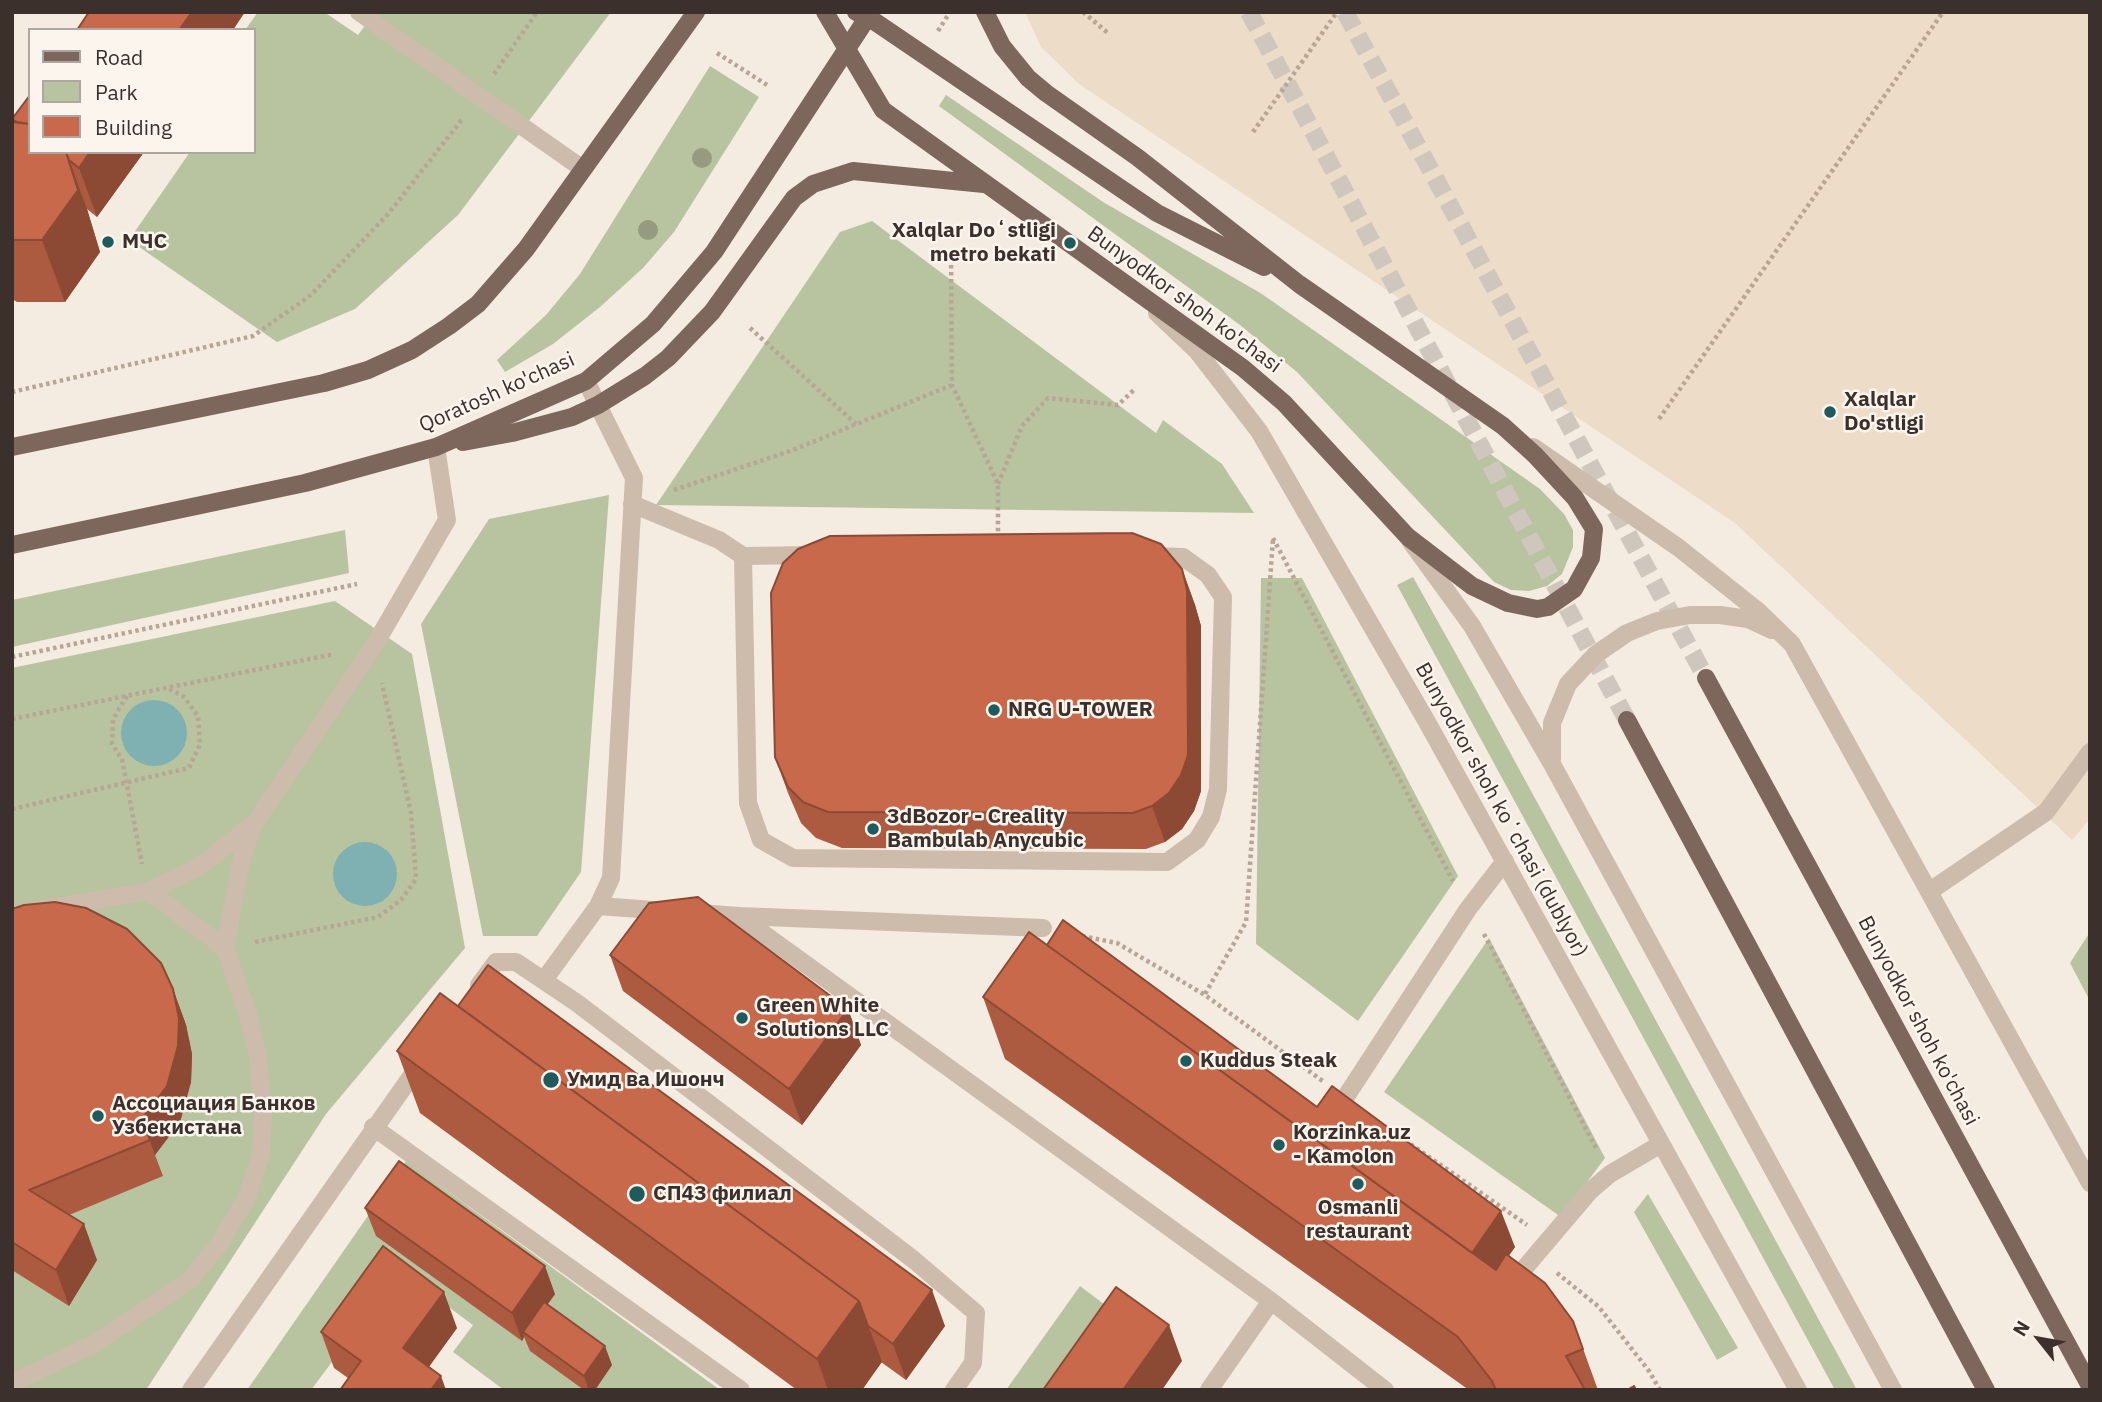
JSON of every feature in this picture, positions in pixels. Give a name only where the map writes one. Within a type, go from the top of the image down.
[{"type":"main road","points":[[12,447],[324,383],[368,370],[412,350],[449,326],[487,295],[526,250],[696,12]]},
{"type":"main road","points":[[687,21],[713,12]]},
{"type":"main road","name":"Bunyodkor shoh ko'chasi","points":[[825,12],[883,110],[1243,368],[1284,403],[1408,537]]},
{"type":"main road","points":[[845,12],[847,49]]},
{"type":"main road","points":[[985,12],[1002,46],[1028,78],[1137,157],[1299,284],[1503,426],[1562,482],[1588,516],[1595,546],[1586,570],[1574,589],[1548,607],[1537,609],[1508,603],[1472,586],[1408,537]]},
{"type":"main road","points":[[865,14],[1157,213],[1299,284]]},
{"type":"main road","name":"Qoratosh ko'chasi","points":[[12,545],[305,482],[436,447],[586,381],[621,354],[684,291],[713,252],[847,49],[865,14]]},
{"type":"main road","points":[[436,447],[512,433],[572,417],[598,405],[645,376],[686,340],[712,312],[794,198],[813,184],[853,171],[987,184]]},
{"type":"main road","name":"Bunyodkor shoh ko'chasi","points":[[1706,678],[2090,1386]]},
{"type":"main road","points":[[1627,720],[1986,1390]]},
{"type":"street","points":[[359,12],[583,169]]},
{"type":"street","name":"Bunyodkor shoh koʻchasi (dublyor)","points":[[1124,282],[1196,352],[1259,432],[1505,861],[1798,1390]]},
{"type":"street","points":[[544,980],[598,906],[611,878],[634,478],[586,381]]},
{"type":"street","points":[[1503,426],[1679,548],[1758,611],[1792,644],[2090,1183]]},
{"type":"street","points":[[12,1384],[90,1346],[189,1280],[220,1243],[247,1197],[261,1155],[263,1116],[258,1057],[245,1004],[225,948],[241,862],[253,825],[374,646],[447,520],[436,447]]},
{"type":"street","points":[[632,504],[719,540],[743,556],[837,555]]},
{"type":"street","name":"Bunyodkor shoh ko'chasi","points":[[1408,537],[1472,626],[1552,764]]},
{"type":"street","points":[[743,556],[748,803],[761,840],[793,858],[1167,862],[1197,840],[1212,817],[1218,789],[1223,597],[1208,575],[1183,556],[1130,555]]},
{"type":"street","points":[[1792,644],[1755,622],[1720,615],[1690,615],[1657,621],[1627,633],[1595,655],[1568,684],[1552,723],[1552,764],[1894,1390]]},
{"type":"street","points":[[1930,891],[2046,813],[2090,752]]},
{"type":"street","points":[[12,915],[148,891],[197,868],[253,825]]},
{"type":"street","points":[[1345,1098],[1468,909],[1505,861]]},
{"type":"street","points":[[148,891],[225,948]]},
{"type":"street","points":[[598,906],[739,916],[1043,928]]},
{"type":"street","points":[[739,916],[1271,1301],[1385,1390]]},
{"type":"street","points":[[471,995],[496,962],[516,962],[544,980],[914,1260],[976,1313],[973,1363],[954,1390]]},
{"type":"street","points":[[191,1390],[373,1127],[430,1050]]},
{"type":"street","points":[[373,1127],[741,1390]]},
{"type":"street","points":[[1517,1277],[1590,1191],[1610,1174],[1661,1144]]},
{"type":"street","points":[[1209,1390],[1271,1301]]},
{"type":"path","points":[[12,392],[253,336],[311,295],[389,213],[479,96],[537,12]]},
{"type":"path","points":[[934,38],[950,12]]},
{"type":"path","points":[[1083,12],[1110,34]]},
{"type":"path","points":[[1253,132],[1337,12]]},
{"type":"path","points":[[1659,419],[1943,12]]},
{"type":"path","points":[[717,53],[767,85]]},
{"type":"path","points":[[951,251],[952,385],[998,485]]},
{"type":"path","points":[[750,328],[856,424]]},
{"type":"path","points":[[632,504],[793,450],[952,385]]},
{"type":"path","points":[[998,552],[998,485],[1022,426],[1048,398],[1118,405],[1136,388]]},
{"type":"path","points":[[1205,995],[1246,922],[1273,538],[1610,1174]]},
{"type":"path","points":[[12,657],[357,584]]},
{"type":"path","points":[[12,719],[374,646],[411,813],[416,879],[401,900],[378,917],[225,948]]},
{"type":"path","points":[[12,809],[189,768],[196,757],[201,730],[198,716],[184,697],[167,688]]},
{"type":"path","points":[[128,695],[113,719],[111,744],[122,760],[148,891]]},
{"type":"path","points":[[1043,928],[1117,943],[1205,995],[1345,1098]]},
{"type":"path","points":[[1390,1129],[1549,1240],[1555,1254],[1556,1272],[1599,1307],[1649,1371],[1660,1390]]},
{"type":"green space","points":[[258,12],[324,12],[358,35],[375,12],[611,12],[458,215],[355,309],[277,342],[129,240],[189,154],[256,154],[256,28],[246,28]]},
{"type":"green space","points":[[710,66],[759,97],[674,232],[643,268],[600,307],[553,344],[505,372],[497,360],[546,315],[580,274]]},
{"type":"green space","points":[[946,95],[1103,202],[1262,294],[1540,489],[1564,514],[1573,530],[1573,547],[1562,574],[1547,586],[1529,591],[1511,590],[1494,582],[1297,372],[1240,325],[939,106]]},
{"type":"green space","points":[[872,221],[1156,433],[1163,420],[1222,464],[1254,513],[656,505],[840,232]]},
{"type":"green space","points":[[609,495],[581,872],[537,936],[483,936],[421,624],[489,519]]},
{"type":"green space","points":[[345,530],[349,573],[12,647],[12,600]]},
{"type":"green space","points":[[1413,577],[1857,1390],[1835,1390],[1397,585]]},
{"type":"green space","points":[[1261,578],[1302,578],[1458,876],[1358,1021],[1256,944]]},
{"type":"green space","points":[[335,601],[412,654],[465,948],[326,1114],[146,1390],[12,1390],[12,668]]},
{"type":"green space","points":[[2090,932],[2090,1001],[2070,963]]},
{"type":"green space","points":[[1489,938],[1605,1158],[1561,1217],[1384,1092]]},
{"type":"green space","points":[[406,1161],[720,1390],[504,1390],[453,1352],[473,1325],[400,1271],[311,1390],[247,1390]]},
{"type":"green space","points":[[1648,1194],[1738,1348],[1717,1360],[1634,1212]]},
{"type":"green space","points":[[1080,1286],[1129,1323],[1082,1390],[1006,1390]]},
{"type":"shaded area","name":"Xalqlar Do'stligi","points":[[1025,12],[2090,12],[2090,819],[2072,840],[1735,523],[1079,84],[1041,47]]},
{"type":"water","points":[[154,700],[167,703],[177,710],[184,720],[187,733],[184,746],[177,756],[167,763],[154,766],[141,763],[131,756],[124,746],[121,733],[124,720],[131,710],[141,703]]},
{"type":"water","points":[[359,842],[371,842],[388,851],[395,862],[395,886],[388,897],[371,906],[359,906],[347,901],[338,892],[333,880],[333,868],[338,856],[347,847]]},
{"type":"building","points":[[89,12],[192,12],[180,28],[78,28]]},
{"type":"building","points":[[28,98],[28,124],[12,119]]},
{"type":"building","points":[[12,122],[28,124],[28,154],[67,154],[78,190],[42,240],[12,240]]},
{"type":"building","points":[[67,154],[89,154],[79,168],[69,160]]},
{"type":"building","name":"NRG U-TOWER","points":[[1132,533],[1161,544],[1182,569],[1187,590],[1188,755],[1181,775],[1169,793],[1152,806],[1133,813],[828,812],[803,802],[788,787],[775,757],[771,593],[783,563],[798,549],[830,536]]},
{"type":"building","name":"Green White Solutions LLC","points":[[698,897],[848,1009],[789,1089],[610,955],[649,903]]},
{"type":"building","name":"Ассоциация Банков Узбекистана","points":[[55,902],[86,908],[127,929],[161,963],[173,989],[179,1018],[178,1046],[167,1086],[142,1119],[150,1140],[29,1190],[84,1224],[56,1270],[12,1242],[12,909]]},
{"type":"building","points":[[1063,920],[1317,1107],[1332,1086],[1501,1211],[1472,1253],[1047,945]]},
{"type":"building","points":[[1029,932],[1496,1270],[1506,1254],[1545,1283],[1573,1321],[1583,1349],[1566,1356],[1585,1390],[1496,1390],[1458,1337],[983,997]]},
{"type":"building","points":[[488,965],[932,1290],[893,1344],[868,1326],[859,1301],[458,1006]]},
{"type":"building","points":[[440,993],[859,1301],[817,1359],[397,1051]]},
{"type":"building","points":[[399,1161],[545,1266],[512,1313],[365,1208]]},
{"type":"building","points":[[383,1246],[444,1292],[403,1348],[441,1376],[431,1390],[340,1390],[361,1361],[321,1332]]},
{"type":"building","points":[[1116,1287],[1169,1325],[1123,1390],[1043,1390]]},
{"type":"building","points":[[544,1302],[605,1346],[584,1376],[523,1332]]},
{"type":"tunnel","points":[[1249,12],[1627,720]]},
{"type":"tunnel","points":[[1345,12],[1706,678]]},
{"type":"place","name":"МЧС","points":[[108,242]]},
{"type":"place","name":"Xalqlar Doʻstligi metro bekati","points":[[1070,243]]},
{"type":"place","name":"Xalqlar Do'stligi","points":[[1830,412]]},
{"type":"place","name":"NRG U-TOWER","points":[[994,710]]},
{"type":"place","name":"3dBozor - Creality Bambulab Anycubic","points":[[873,829]]},
{"type":"place","name":"Green White Solutions LLC","points":[[742,1018]]},
{"type":"place","name":"Kuddus Steak","points":[[1186,1061]]},
{"type":"place","name":"Умид ва Ишонч","points":[[551,1080]]},
{"type":"place","name":"Ассоциация Банков Узбекистана","points":[[98,1116]]},
{"type":"place","name":"Korzinka.uz - Kamolon","points":[[1279,1145]]},
{"type":"place","name":"Osmanli restaurant","points":[[1358,1184]]},
{"type":"place","name":"СП43 филиал","points":[[637,1194]]}]
